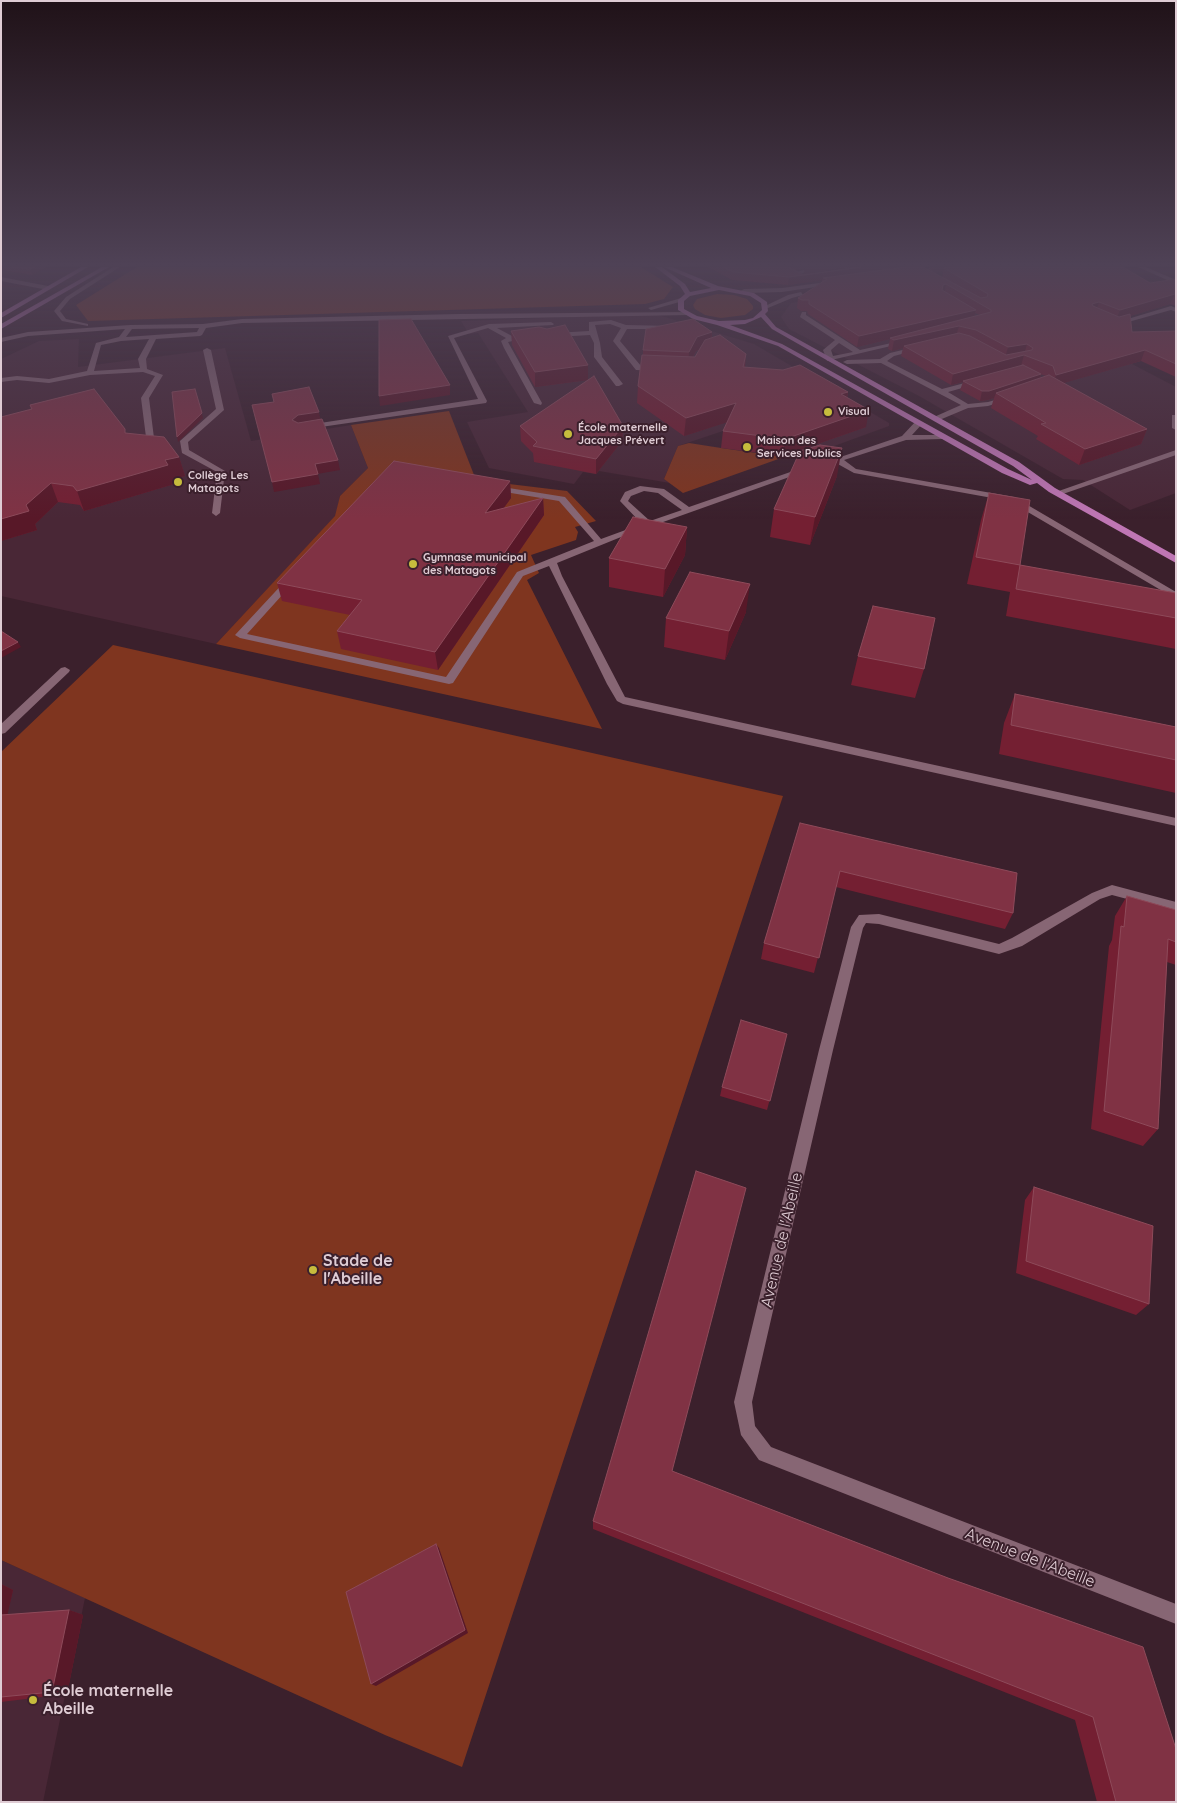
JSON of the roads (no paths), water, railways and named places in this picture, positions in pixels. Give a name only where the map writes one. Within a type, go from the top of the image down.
[{"type":"main road","points":[[791,351],[942,437],[1005,471],[1054,492],[1176,560]]},
{"type":"main road","points":[[815,351],[1016,464],[1054,492]]},
{"type":"main road","points":[[919,423],[935,418]]},
{"type":"main road","points":[[942,437],[959,431]]},
{"type":"street","points":[[90,373],[96,351]]},
{"type":"street","points":[[144,370],[142,359],[146,351]]},
{"type":"street","points":[[207,351],[220,410],[184,441],[185,451],[221,472],[216,513]]},
{"type":"street","points":[[300,429],[483,401],[457,351]]},
{"type":"street","points":[[509,351],[538,403]]},
{"type":"street","points":[[598,351],[598,357],[619,384]]},
{"type":"street","points":[[625,351],[639,368],[665,369]]},
{"type":"street","points":[[828,351],[833,361]]},
{"type":"street","points":[[833,361],[862,351]]},
{"type":"street","points":[[882,361],[892,354],[905,351]]},
{"type":"street","points":[[833,361],[882,361],[966,406]]},
{"type":"street","points":[[1,380],[16,378],[49,381],[90,373],[144,370],[159,375],[145,398],[150,438],[136,450]]},
{"type":"street","points":[[941,392],[988,378]]},
{"type":"street","points":[[935,418],[966,406],[988,404],[1017,396]]},
{"type":"street","points":[[1175,417],[1176,428]]},
{"type":"street","points":[[905,438],[919,423]]},
{"type":"street","points":[[300,571],[240,635],[449,682],[520,574],[649,525],[905,438],[942,437]]},
{"type":"street","points":[[1054,492],[1176,452]]},
{"type":"street","points":[[838,460],[854,471],[1011,498],[1176,596]]},
{"type":"street","points":[[487,486],[562,499],[600,543]]},
{"type":"street","points":[[649,525],[624,501],[628,494],[643,488],[661,491],[689,511]]},
{"type":"street","points":[[552,562],[612,684],[621,699],[627,702],[1176,822]]},
{"type":"street","points":[[1,730],[65,670]]},
{"type":"street","name":"Avenue de l'Abeille","points":[[1176,907],[1112,890],[1096,896],[1017,942],[999,949],[879,919],[864,918],[857,927],[742,1402],[747,1429],[765,1454],[1176,1614]]},
{"type":"place","name":"Visual","points":[[828,412]]},
{"type":"place","name":"École maternelle Jacques Prévert","points":[[568,434]]},
{"type":"place","name":"Maison des Services Publics","points":[[747,447]]},
{"type":"place","name":"Collège Les Matagots","points":[[178,482]]},
{"type":"place","name":"Gymnase municipal des Matagots","points":[[413,564]]},
{"type":"place","name":"Stade de l'Abeille","points":[[313,1270]]},
{"type":"place","name":"École maternelle Abeille","points":[[33,1700]]}]
